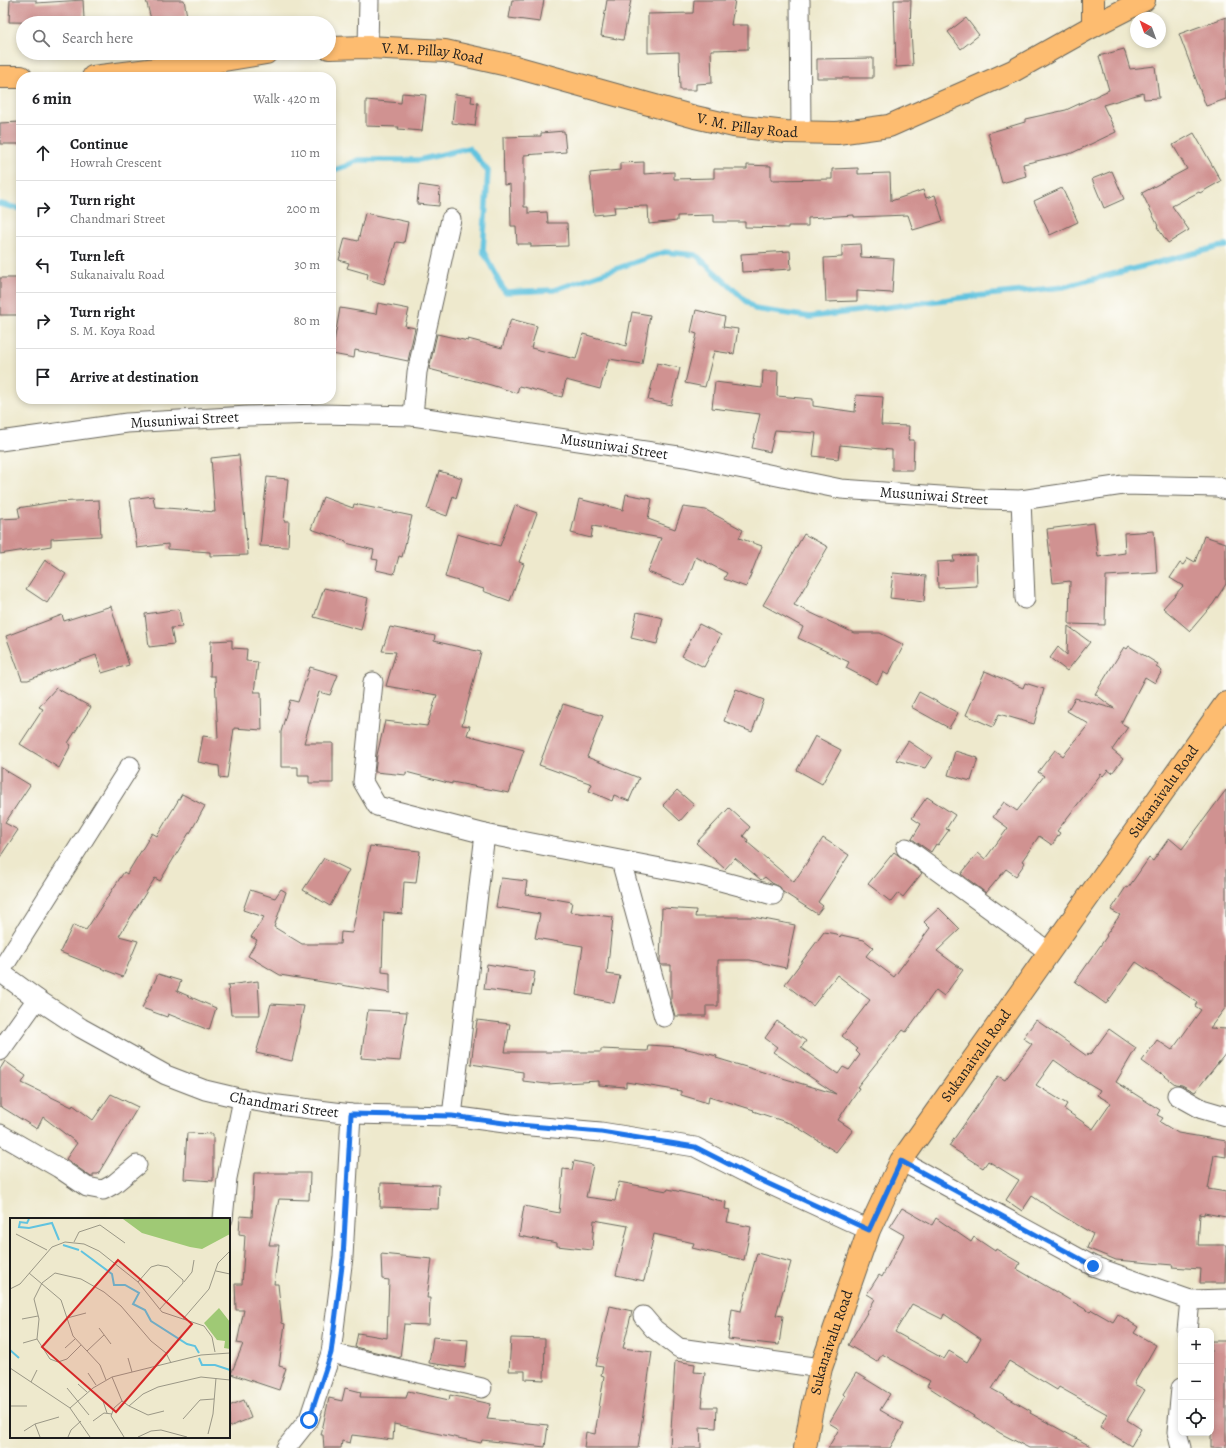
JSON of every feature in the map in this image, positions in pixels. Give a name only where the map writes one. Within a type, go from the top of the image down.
[{"type":"main road","points":[[1093,0],[1093,26]]},
{"type":"main road","name":"V. M. Pillay Road","points":[[336,48],[368,46],[445,51],[512,66],[695,117],[734,126],[801,133],[838,133],[889,126],[1012,71],[1093,26],[1144,0]]},
{"type":"main road","points":[[133,72],[224,60]]},
{"type":"main road","points":[[0,77],[16,77]]},
{"type":"main road","name":"Sukanaivalu Road","points":[[805,1448],[821,1368],[869,1230],[901,1161],[1226,703]]},
{"type":"street","points":[[368,46],[369,0]]},
{"type":"street","points":[[800,0],[801,133]]},
{"type":"street","points":[[413,416],[417,372],[451,219]]},
{"type":"street","name":"Musuniwai Street","points":[[0,441],[127,423],[248,416],[320,414],[413,416],[685,457],[841,489],[983,499],[1021,500],[1123,485],[1218,487],[1226,490]]},
{"type":"street","points":[[1021,500],[1025,599]]},
{"type":"street","points":[[373,682],[363,782],[377,806],[485,834],[702,876],[773,895]]},
{"type":"street","points":[[0,972],[130,766]]},
{"type":"street","points":[[452,1116],[485,834]]},
{"type":"street","points":[[906,848],[1049,952]]},
{"type":"street","points":[[621,861],[664,1017]]},
{"type":"street","name":"Chandmari Street","points":[[0,972],[81,1028],[166,1075],[205,1090],[278,1105],[351,1114],[452,1116],[519,1125],[601,1132],[695,1147],[758,1179],[869,1230]]},
{"type":"street","points":[[0,1051],[37,999]]},
{"type":"street","points":[[1177,1095],[1202,1109],[1226,1116]]},
{"type":"street","points":[[223,1218],[227,1178],[243,1099]]},
{"type":"street","points":[[286,1448],[309,1420],[331,1353],[343,1258],[351,1114]]},
{"type":"street","points":[[0,1134],[60,1168],[87,1187],[103,1190],[114,1184],[137,1165]]},
{"type":"street","points":[[901,1161],[1093,1266],[1190,1300],[1226,1299]]},
{"type":"street","points":[[1187,1328],[1190,1300]]},
{"type":"street","points":[[643,1316],[654,1329],[678,1348],[821,1368]]},
{"type":"street","points":[[331,1353],[482,1388]]},
{"type":"street","points":[[1180,1400],[1177,1432],[1181,1448]]},
{"type":"building","points":[[10,0],[36,0],[36,3],[83,0],[84,16],[16,16],[16,22],[9,22]]},
{"type":"building","points":[[146,0],[184,0],[187,16],[150,16]]},
{"type":"building","points":[[512,0],[544,0],[540,22],[509,18]]},
{"type":"building","points":[[607,0],[631,0],[623,40],[601,36]]},
{"type":"building","points":[[694,0],[735,0],[731,25],[748,25],[748,49],[711,50],[712,83],[696,84],[696,90],[680,90],[679,52],[648,53],[648,14],[693,13]]},
{"type":"building","points":[[894,0],[911,0],[910,29],[913,66],[896,67]]},
{"type":"building","points":[[1226,17],[1226,99],[1206,106],[1179,34]]},
{"type":"building","points":[[966,18],[979,35],[961,49],[948,32]]},
{"type":"building","points":[[1124,49],[1130,69],[1155,66],[1159,98],[1144,99],[1143,93],[1103,105],[1116,132],[1072,153],[1023,164],[1026,176],[1002,183],[988,133],[1025,122],[1025,119],[1066,110],[1109,90],[1099,56]]},
{"type":"building","points":[[873,58],[873,78],[817,78],[817,59]]},
{"type":"building","points":[[402,93],[426,95],[422,131],[398,129],[399,127],[366,126],[366,100],[401,103]]},
{"type":"building","points":[[455,94],[472,96],[471,102],[478,103],[475,126],[452,123]]},
{"type":"building","points":[[16,122],[16,144],[0,144],[0,123]]},
{"type":"building","points":[[564,131],[566,152],[524,155],[524,207],[528,207],[528,213],[547,212],[548,223],[567,223],[568,246],[531,247],[531,244],[517,244],[516,226],[511,226],[510,184],[504,185],[503,137],[541,136],[541,133]]},
{"type":"building","points":[[1194,133],[1221,181],[1172,206],[1189,230],[1168,243],[1157,227],[1158,226],[1142,193],[1187,169],[1173,145]]},
{"type":"building","points":[[644,162],[644,174],[674,172],[674,179],[714,178],[714,169],[747,169],[747,165],[771,166],[771,180],[832,179],[832,169],[858,168],[858,174],[890,173],[891,201],[923,190],[926,198],[935,195],[943,221],[913,230],[908,215],[854,217],[854,215],[808,218],[808,226],[788,226],[788,228],[745,227],[745,222],[714,222],[714,215],[677,216],[677,221],[649,224],[648,206],[614,207],[615,213],[594,215],[590,173],[620,170],[620,163]]},
{"type":"building","points":[[1112,171],[1124,199],[1104,208],[1092,179]]},
{"type":"building","points":[[419,185],[440,188],[439,206],[417,204]]},
{"type":"building","points":[[1062,188],[1078,222],[1050,235],[1034,201]]},
{"type":"building","points":[[365,213],[408,222],[404,243],[396,242],[384,284],[367,279],[368,274],[347,268],[349,263],[339,260],[345,238],[358,241]]},
{"type":"building","points":[[860,244],[861,257],[894,259],[892,293],[857,291],[857,301],[826,302],[824,258],[842,257],[842,245]]},
{"type":"building","points":[[790,251],[791,269],[742,272],[741,254]]},
{"type":"building","points":[[0,278],[16,278],[16,315],[0,315]]},
{"type":"building","points":[[378,303],[409,309],[405,326],[415,328],[408,361],[355,350],[354,358],[336,355],[336,331],[340,308],[376,314]]},
{"type":"building","points":[[696,310],[725,317],[723,327],[738,329],[734,354],[714,351],[705,387],[685,383],[697,334],[691,332]]},
{"type":"building","points":[[632,312],[650,315],[642,364],[609,359],[600,389],[566,380],[562,397],[519,386],[517,393],[429,369],[437,334],[468,341],[468,339],[502,348],[511,319],[537,326],[531,348],[576,359],[583,334],[626,346]]},
{"type":"building","points":[[657,363],[680,368],[671,405],[648,400]]},
{"type":"building","points":[[763,371],[778,371],[777,396],[813,399],[813,406],[855,412],[856,395],[883,397],[881,425],[909,426],[908,440],[914,440],[913,470],[892,470],[892,450],[840,445],[838,459],[813,456],[816,433],[775,430],[770,452],[752,448],[760,414],[712,408],[715,382],[762,388]]},
{"type":"building","points":[[239,455],[248,555],[210,556],[210,552],[168,549],[168,544],[137,548],[130,499],[153,496],[155,507],[215,512],[211,458]]},
{"type":"building","points":[[439,471],[462,478],[456,498],[453,496],[447,516],[427,509]]},
{"type":"building","points":[[267,477],[288,479],[284,521],[289,521],[288,547],[260,546]]},
{"type":"building","points":[[626,494],[652,499],[648,519],[675,529],[683,507],[706,510],[743,530],[739,538],[762,546],[746,587],[724,579],[727,573],[696,557],[685,586],[648,572],[661,538],[593,526],[591,538],[571,533],[579,499],[623,510]]},
{"type":"building","points":[[323,497],[353,508],[354,504],[412,516],[402,557],[399,556],[394,574],[376,570],[378,560],[372,559],[374,550],[346,543],[346,541],[311,529]]},
{"type":"building","points":[[99,500],[101,536],[51,539],[51,546],[0,554],[0,519],[20,518],[18,508],[54,502]]},
{"type":"building","points":[[515,505],[537,513],[519,562],[524,564],[510,601],[483,591],[484,589],[445,577],[457,534],[500,546]]},
{"type":"building","points":[[1094,523],[1098,557],[1125,553],[1124,533],[1154,531],[1157,573],[1106,576],[1105,625],[1069,624],[1070,581],[1053,583],[1047,529]]},
{"type":"building","points":[[804,534],[828,547],[794,605],[854,633],[880,633],[904,645],[888,675],[883,672],[877,684],[846,668],[849,662],[798,638],[803,627],[763,605]]},
{"type":"building","points":[[1204,536],[1226,543],[1226,584],[1213,604],[1190,631],[1163,608],[1183,586],[1170,578],[1180,563],[1183,565],[1188,558],[1195,562]]},
{"type":"building","points":[[976,555],[977,586],[938,588],[937,562],[954,561],[953,556]]},
{"type":"building","points":[[45,560],[66,574],[47,603],[26,589]]},
{"type":"building","points":[[893,573],[926,576],[924,602],[890,598]]},
{"type":"building","points":[[324,588],[368,598],[361,630],[314,617]]},
{"type":"building","points":[[111,606],[129,665],[102,673],[96,655],[28,680],[22,680],[6,636],[62,615],[64,621]]},
{"type":"building","points":[[179,609],[182,627],[171,628],[174,644],[149,647],[145,614]]},
{"type":"building","points":[[637,612],[663,618],[657,644],[631,638]]},
{"type":"building","points":[[699,624],[721,635],[704,667],[682,656]]},
{"type":"building","points":[[1068,626],[1090,642],[1067,671],[1050,658],[1058,647],[1067,655]]},
{"type":"building","points":[[390,627],[435,636],[434,641],[481,652],[462,725],[470,726],[467,735],[524,750],[509,793],[452,782],[452,784],[406,772],[406,775],[375,772],[377,755],[385,721],[427,726],[437,695],[386,686],[396,652],[382,651]]},
{"type":"building","points":[[232,640],[232,648],[247,649],[246,661],[258,662],[254,692],[261,692],[262,730],[234,728],[227,779],[220,778],[219,766],[198,762],[203,736],[218,738],[215,676],[210,676],[211,641]]},
{"type":"building","points":[[1129,646],[1158,664],[1156,667],[1162,671],[1155,683],[1145,677],[1121,723],[1128,727],[1112,750],[1123,759],[1112,773],[1108,770],[1103,776],[1101,774],[1057,831],[1060,833],[1052,845],[1039,836],[1022,861],[1025,863],[1016,876],[1006,869],[986,893],[961,874],[978,853],[985,859],[1008,828],[993,817],[1004,802],[1017,811],[1044,776],[1038,772],[1055,750],[1063,756],[1089,724],[1067,711],[1075,698],[1115,709],[1095,694],[1124,647],[1127,649]]},
{"type":"building","points":[[310,667],[338,675],[330,695],[319,692],[304,743],[333,743],[333,783],[309,783],[309,776],[298,776],[298,767],[281,767],[281,732],[290,700],[298,702]]},
{"type":"building","points":[[985,671],[1023,688],[1025,683],[1044,689],[1034,724],[999,714],[993,727],[966,715]]},
{"type":"building","points":[[56,688],[91,707],[68,743],[71,745],[59,768],[20,744],[43,709],[39,707]]},
{"type":"building","points":[[736,689],[764,700],[752,732],[724,721]]},
{"type":"building","points":[[919,692],[958,713],[949,728],[911,707]]},
{"type":"building","points":[[563,704],[603,716],[587,757],[639,778],[629,801],[614,795],[612,801],[589,791],[592,784],[539,765]]},
{"type":"building","points":[[815,736],[841,750],[822,784],[797,770]]},
{"type":"building","points":[[908,741],[932,757],[925,768],[896,760]]},
{"type":"building","points":[[955,751],[978,758],[971,781],[948,775]]},
{"type":"building","points":[[0,767],[30,785],[5,823],[18,830],[0,857]]},
{"type":"building","points":[[677,790],[694,805],[680,821],[663,805]]},
{"type":"building","points":[[1226,790],[1226,1007],[1210,1028],[1226,1029],[1226,1053],[1195,1092],[1182,1085],[1175,1084],[1142,1061],[1157,1040],[1172,1050],[1201,1010],[1195,1006],[1197,1002],[1136,962],[1106,1004],[1075,982],[1120,915],[1111,910],[1126,887],[1128,888],[1149,858],[1153,861],[1169,838],[1182,849]]},
{"type":"building","points":[[182,794],[205,806],[160,881],[155,878],[119,936],[138,941],[123,977],[60,952],[73,925],[86,930],[124,872],[127,874],[152,833],[157,836]]},
{"type":"building","points":[[927,797],[955,815],[946,829],[949,830],[931,852],[912,839],[921,824],[912,818]]},
{"type":"building","points":[[729,808],[750,827],[743,836],[748,840],[747,842],[794,882],[823,838],[849,855],[818,902],[823,906],[817,914],[783,892],[780,887],[765,877],[761,880],[735,858],[725,869],[696,843]]},
{"type":"building","points":[[370,846],[420,851],[416,883],[404,882],[402,914],[384,912],[382,972],[390,973],[390,993],[280,975],[248,956],[257,940],[251,937],[264,917],[243,910],[250,890],[275,898],[281,889],[286,892],[274,927],[302,944],[340,944],[341,932],[352,933]]},
{"type":"building","points":[[894,852],[922,873],[903,897],[898,893],[891,902],[868,884]]},
{"type":"building","points":[[324,858],[349,870],[330,906],[303,890]]},
{"type":"building","points":[[501,878],[527,881],[525,894],[572,902],[570,912],[613,917],[607,974],[620,976],[614,1003],[576,995],[583,946],[535,938],[540,914],[496,907]]},
{"type":"building","points":[[662,908],[696,910],[695,917],[753,917],[795,925],[786,968],[750,960],[718,960],[718,1006],[706,1006],[706,1016],[675,1016],[671,1001],[671,965],[661,965],[660,961]]},
{"type":"building","points":[[939,908],[960,929],[937,951],[963,970],[944,996],[936,990],[906,1032],[903,1030],[857,1087],[859,1088],[838,1120],[853,1130],[836,1152],[792,1124],[709,1096],[708,1103],[681,1095],[681,1091],[626,1082],[626,1087],[599,1085],[599,1081],[547,1084],[523,1081],[523,1072],[471,1064],[477,1020],[510,1024],[505,1052],[601,1052],[601,1049],[647,1051],[648,1045],[679,1047],[717,1056],[716,1058],[836,1094],[773,1052],[777,1047],[765,1038],[777,1021],[806,1041],[801,1048],[838,1074],[843,1067],[849,1070],[860,1055],[856,1051],[858,1049],[842,1036],[870,1000],[837,975],[813,1006],[785,984],[824,932],[837,934],[840,937],[841,935],[864,940],[873,947],[866,956],[894,977],[930,928],[924,922]]},
{"type":"building","points":[[487,964],[535,972],[531,995],[484,989]]},
{"type":"building","points":[[158,974],[181,981],[177,991],[216,1008],[209,1030],[168,1014],[167,1017],[142,1008]]},
{"type":"building","points":[[258,981],[260,1015],[231,1015],[228,985]]},
{"type":"building","points":[[271,1004],[304,1006],[292,1061],[256,1053]]},
{"type":"building","points":[[368,1010],[407,1012],[400,1061],[361,1058]]},
{"type":"building","points":[[1036,1020],[1087,1056],[1088,1054],[1090,1055],[1109,1029],[1136,1048],[1116,1082],[1160,1110],[1157,1115],[1163,1118],[1160,1122],[1178,1133],[1226,1141],[1226,1157],[1214,1155],[1208,1189],[1226,1192],[1226,1217],[1204,1213],[1204,1215],[1200,1214],[1198,1245],[1226,1245],[1225,1283],[1200,1283],[1201,1269],[1116,1260],[1087,1248],[1093,1234],[1032,1196],[1022,1211],[1006,1200],[1019,1180],[988,1161],[983,1168],[949,1146],[998,1076],[1005,1080],[1032,1044],[1023,1038]],"holes":[[[1054,1060],[1100,1090],[1097,1095],[1111,1103],[1093,1129],[1064,1109],[1067,1104],[1036,1085]]]},
{"type":"building","points":[[5,1061],[26,1076],[22,1083],[72,1107],[73,1105],[93,1120],[111,1094],[138,1107],[98,1174],[93,1174],[93,1177],[91,1177],[66,1159],[77,1143],[43,1117],[37,1129],[0,1106],[0,1069]]},
{"type":"building","points":[[187,1133],[213,1134],[213,1181],[184,1179]]},
{"type":"building","points":[[574,1161],[593,1165],[586,1197],[615,1201],[619,1182],[667,1191],[668,1189],[726,1202],[725,1209],[730,1210],[727,1222],[751,1227],[744,1260],[692,1248],[694,1243],[654,1234],[644,1281],[616,1275],[628,1226],[594,1220],[592,1250],[557,1246],[557,1243],[519,1236],[524,1206],[559,1213],[563,1169],[572,1170]]},
{"type":"building","points":[[254,1173],[310,1173],[309,1200],[279,1199],[269,1245],[279,1245],[274,1284],[278,1284],[282,1323],[285,1324],[279,1366],[286,1368],[279,1390],[231,1374],[243,1344],[237,1343],[244,1310],[236,1310],[235,1284],[242,1284],[245,1235],[239,1234],[240,1216],[252,1217]]},
{"type":"building","points":[[381,1183],[439,1185],[438,1209],[380,1207]]},
{"type":"building","points":[[902,1208],[932,1225],[936,1218],[971,1242],[974,1237],[995,1251],[996,1249],[1020,1263],[1017,1269],[1090,1312],[1092,1310],[1113,1322],[1118,1314],[1138,1327],[1134,1333],[1156,1345],[1134,1384],[1145,1390],[1127,1420],[1141,1429],[1131,1446],[1100,1427],[1107,1414],[1059,1387],[1057,1390],[1009,1361],[992,1389],[1031,1411],[1030,1413],[1094,1448],[1029,1448],[1000,1433],[927,1386],[930,1381],[882,1354],[877,1362],[848,1345],[875,1299],[867,1294],[879,1275],[882,1277],[904,1235],[890,1227]],"holes":[[[912,1304],[942,1319],[944,1314],[981,1339],[967,1362],[949,1351],[944,1359],[895,1332]]]},
{"type":"building","points":[[757,1253],[791,1262],[776,1315],[783,1316],[779,1345],[728,1339],[732,1309],[741,1311]]},
{"type":"building","points":[[381,1254],[432,1259],[427,1298],[430,1298],[429,1325],[404,1324],[400,1358],[355,1347],[358,1333],[387,1338],[389,1280],[382,1279]]},
{"type":"building","points":[[610,1306],[632,1311],[623,1348],[652,1352],[638,1448],[584,1448],[586,1432],[595,1434],[604,1376],[601,1375],[603,1367],[596,1366]]},
{"type":"building","points":[[433,1337],[468,1340],[465,1368],[429,1363]]},
{"type":"building","points":[[511,1338],[545,1339],[544,1380],[525,1379],[525,1371],[509,1371]]},
{"type":"building","points":[[1214,1341],[1226,1341],[1226,1448],[1211,1448],[1211,1436],[1214,1436]]},
{"type":"building","points":[[675,1361],[695,1364],[694,1372],[705,1373],[702,1407],[717,1407],[716,1428],[700,1427],[701,1448],[670,1448]]},
{"type":"building","points":[[856,1373],[890,1394],[880,1410],[904,1424],[890,1448],[828,1448],[839,1429],[829,1423],[845,1396],[843,1394]]},
{"type":"building","points":[[345,1388],[361,1392],[360,1397],[406,1398],[408,1391],[449,1400],[450,1395],[491,1404],[487,1419],[548,1425],[545,1447],[482,1440],[481,1443],[394,1424],[393,1440],[352,1435],[350,1443],[342,1441],[341,1448],[324,1448],[323,1435],[321,1435],[329,1398],[342,1401]]},
{"type":"building","points":[[244,1400],[251,1418],[230,1427],[230,1406]]},
{"type":"waterway","points":[[336,169],[358,160],[419,160],[469,148],[488,171],[483,251],[505,292],[554,290],[665,252],[696,255],[755,309],[810,317],[967,297],[1063,287],[1226,246]]},
{"type":"waterway","points":[[0,204],[16,208]]},
{"type":"route","points":[[309,1420],[331,1353],[343,1258],[351,1114],[452,1116],[519,1125],[601,1132],[695,1147],[758,1179],[869,1230],[901,1161],[1093,1266]]}]
